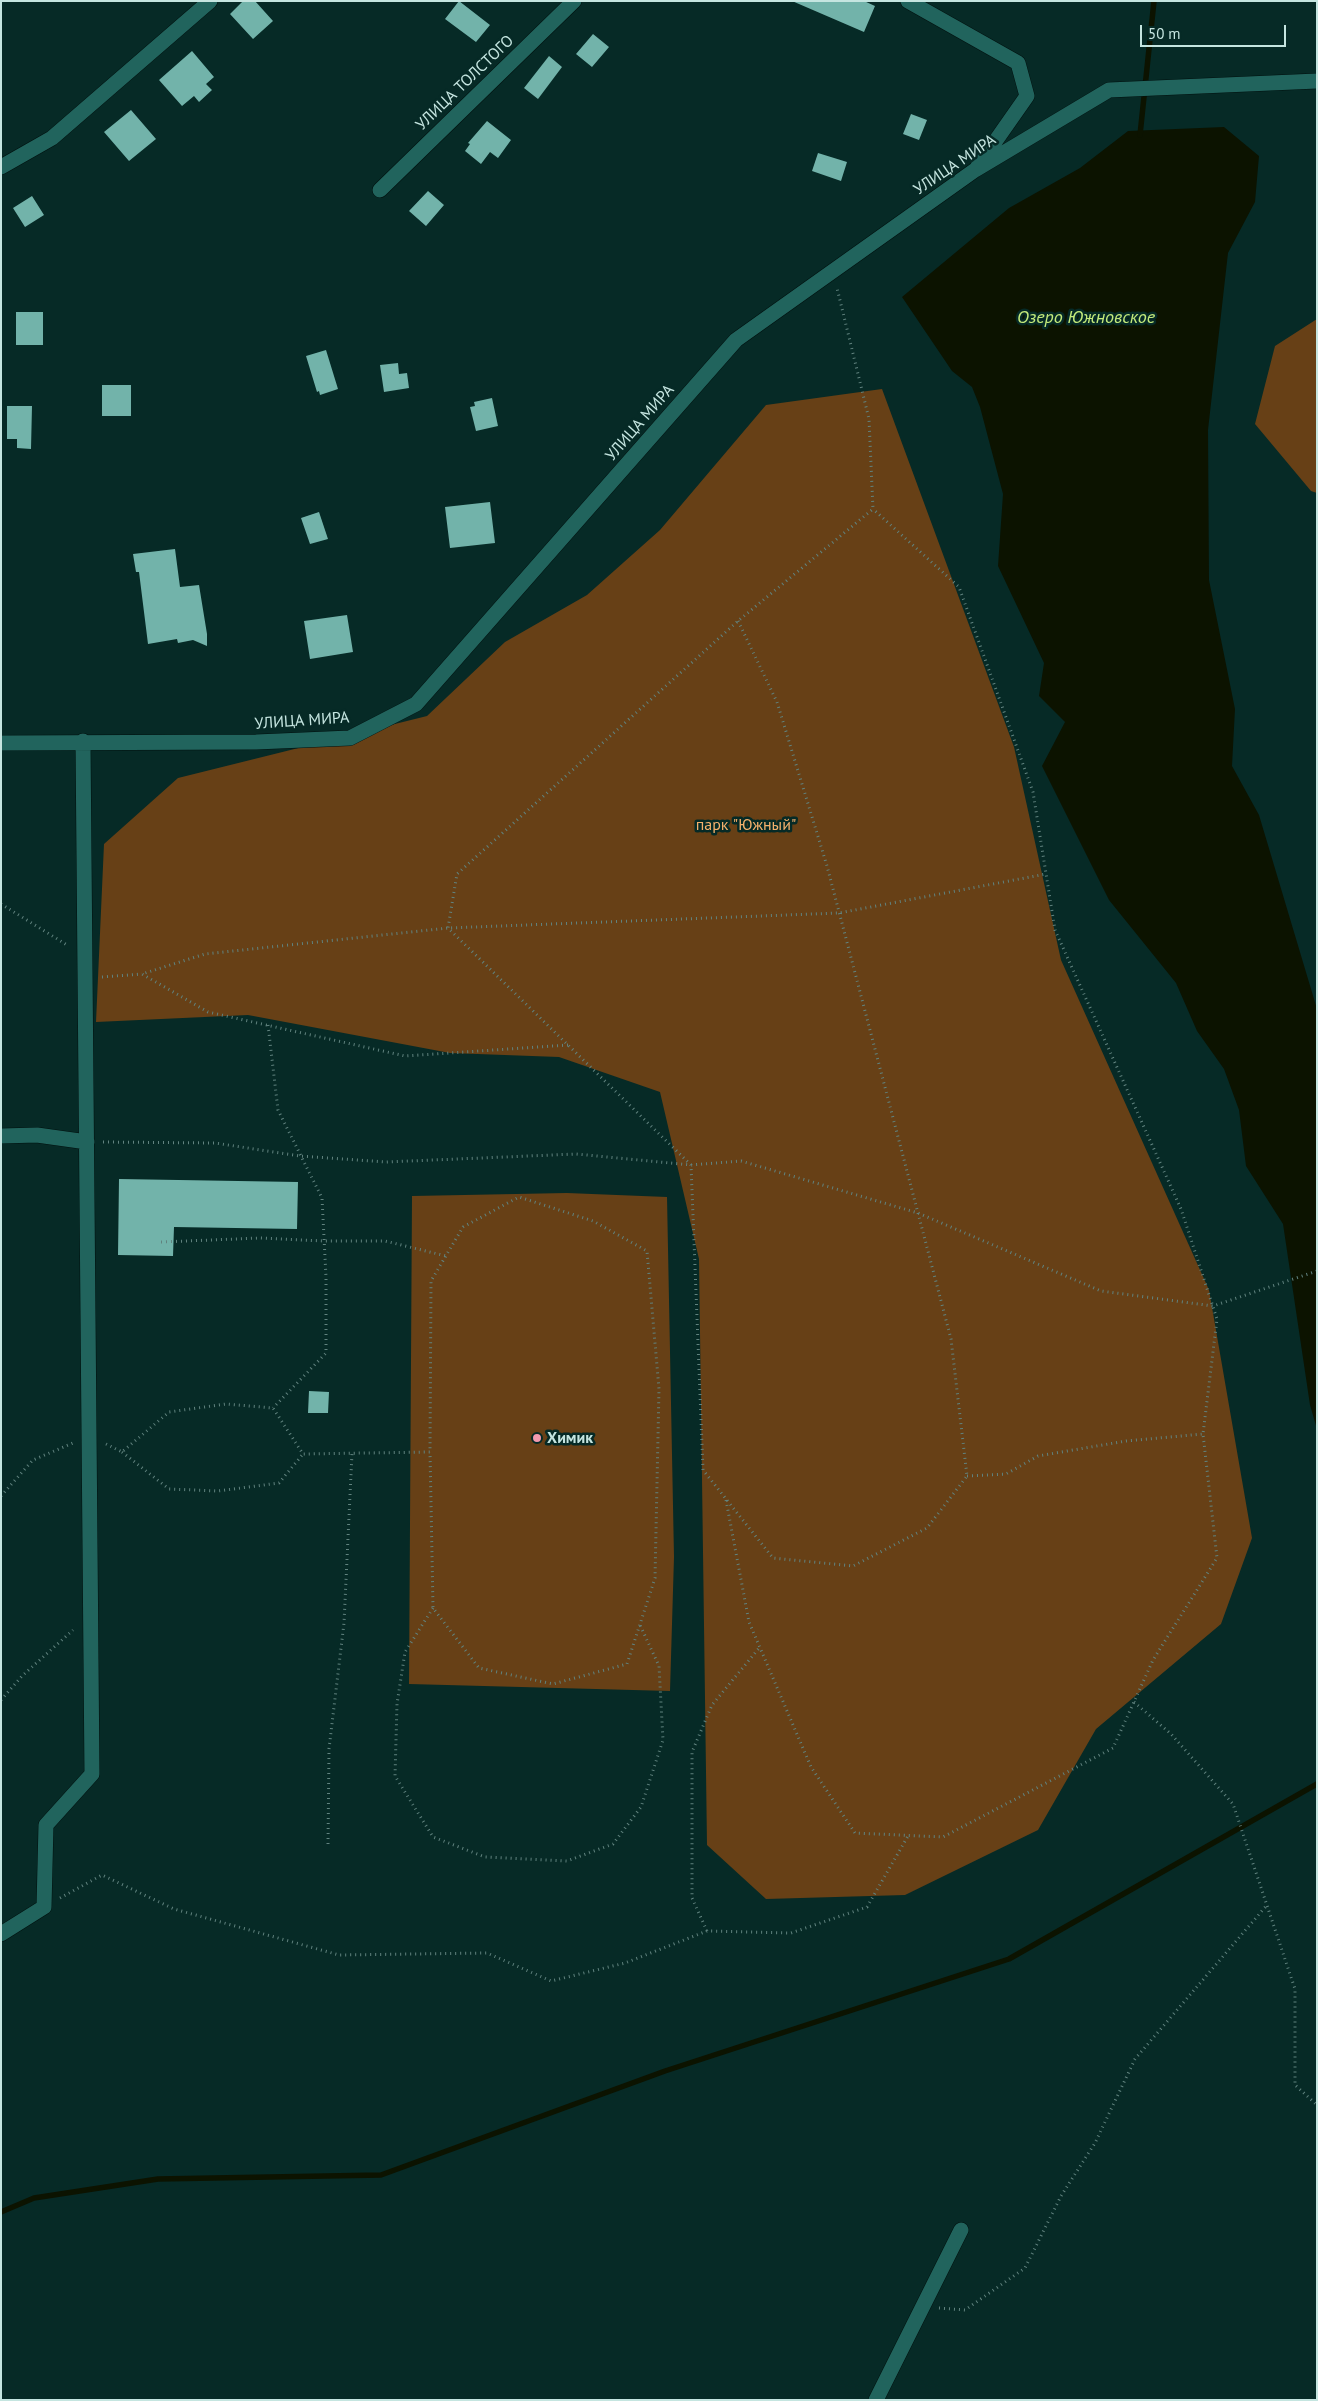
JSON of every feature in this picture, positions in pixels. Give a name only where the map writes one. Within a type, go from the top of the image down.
[{"type":"street","points":[[1,167],[52,138],[210,1]]},
{"type":"street","name":"УЛИЦА ТОЛСТОГО","points":[[380,190],[574,1]]},
{"type":"street","points":[[908,1],[1018,63],[1027,96],[975,170]]},
{"type":"street","name":"УЛИЦА МИРА","points":[[1,743],[83,741],[256,742],[350,738],[416,704],[736,340],[975,170],[1109,90],[1317,81]]},
{"type":"street","points":[[1,1934],[44,1907],[46,1825],[92,1774],[83,741]]},
{"type":"street","points":[[1,1136],[37,1135],[87,1142]]},
{"type":"street","points":[[876,2400],[921,2306],[961,2230]]},
{"type":"path","points":[[725,1498],[749,1622],[811,1768],[855,1833],[943,1837],[1113,1748],[1153,1660],[1217,1558],[1203,1434],[1217,1319],[1181,1209],[1055,930],[1033,792],[959,587],[873,509],[869,419],[833,271]]},
{"type":"path","points":[[448,928],[457,874],[738,621],[873,509]]},
{"type":"path","points":[[448,928],[691,1165],[703,1470],[725,1498],[773,1558],[853,1566],[927,1528],[967,1476],[951,1339],[827,866],[777,702],[738,621]]},
{"type":"path","points":[[85,978],[142,974],[206,954],[448,928],[839,913],[1046,874]]},
{"type":"path","points":[[1,904],[85,956]]},
{"type":"path","points":[[142,974],[208,1012],[405,1056],[568,1045]]},
{"type":"path","points":[[268,1025],[278,1110],[322,1198],[326,1353],[272,1408]]},
{"type":"path","points":[[87,1142],[215,1143],[300,1156],[386,1162],[576,1154],[691,1165],[741,1161],[918,1213],[1101,1291],[1213,1306],[1317,1271]]},
{"type":"path","points":[[433,1608],[479,1668],[553,1684],[627,1664],[655,1578],[659,1389],[647,1251],[593,1221],[519,1197],[463,1227],[432,1281],[430,1452],[433,1608],[405,1652],[397,1704],[395,1776],[433,1837],[485,1858],[567,1861],[613,1844],[641,1808],[663,1740],[659,1666],[640,1625]]},
{"type":"path","points":[[161,1242],[260,1238],[386,1241],[446,1256]]},
{"type":"path","points":[[122,1452],[169,1412],[226,1404],[272,1408]]},
{"type":"path","points":[[272,1408],[302,1454]]},
{"type":"path","points":[[967,1476],[1006,1474],[1038,1456],[1126,1441],[1203,1434]]},
{"type":"path","points":[[1,1496],[33,1460],[90,1436],[122,1452],[169,1489],[218,1491],[278,1484],[302,1454]]},
{"type":"path","points":[[302,1454],[430,1452]]},
{"type":"path","points":[[328,1844],[329,1749],[344,1623],[352,1453]]},
{"type":"path","points":[[1,1700],[22,1676],[91,1615]]},
{"type":"path","points":[[707,1931],[692,1898],[692,1752],[712,1705],[760,1647]]},
{"type":"path","points":[[1134,1702],[1171,1734],[1233,1804],[1295,1989],[1295,2085],[1317,2106]]},
{"type":"path","points":[[44,1907],[102,1875],[174,1909],[339,1955],[487,1953],[551,1981],[625,1963],[707,1931],[791,1933],[867,1907],[908,1836]]},
{"type":"path","points":[[921,2306],[965,2310],[1025,2268],[1061,2196],[1095,2143],[1135,2059],[1267,1905]]},
{"type":"green space","points":[[1317,319],[1317,493],[1311,491],[1255,424],[1275,346]]},
{"type":"green space","name":"парк \"Южный\"","points":[[882,389],[1014,747],[1061,960],[1209,1290],[1252,1538],[1221,1624],[1096,1729],[1038,1830],[905,1895],[766,1899],[707,1845],[699,1259],[660,1092],[559,1057],[450,1053],[248,1015],[96,1022],[104,844],[178,778],[427,716],[505,642],[587,595],[660,530],[766,405]]},
{"type":"green space","points":[[567,1193],[667,1197],[674,1557],[670,1691],[409,1684],[412,1196]]},
{"type":"water","name":"Озеро Южновское","points":[[1224,127],[1259,156],[1255,202],[1228,253],[1208,430],[1209,580],[1235,709],[1232,766],[1259,815],[1317,1009],[1317,1429],[1310,1405],[1283,1224],[1246,1166],[1239,1110],[1224,1069],[1197,1031],[1176,983],[1109,900],[1042,766],[1065,722],[1039,696],[1044,663],[998,566],[1003,494],[980,407],[972,387],[952,371],[902,297],[1009,208],[1080,168],[1128,131]]},
{"type":"building","points":[[243,1],[255,1],[273,21],[253,39],[230,14]]},
{"type":"building","points":[[459,1],[490,25],[476,42],[445,19]]},
{"type":"building","points":[[792,1],[864,1],[875,6],[864,32]]},
{"type":"building","points":[[593,34],[609,47],[592,67],[576,54]]},
{"type":"building","points":[[192,51],[214,77],[206,84],[212,90],[199,102],[194,96],[182,106],[159,80]]},
{"type":"building","points":[[549,56],[562,67],[538,99],[524,88]]},
{"type":"building","points":[[131,110],[156,139],[129,161],[104,132]]},
{"type":"building","points":[[911,114],[927,120],[919,140],[903,134]]},
{"type":"building","points":[[487,121],[511,140],[498,158],[490,152],[481,164],[465,151],[470,144],[468,143]]},
{"type":"building","points":[[818,153],[847,162],[841,181],[812,171]]},
{"type":"building","points":[[428,191],[444,205],[426,226],[409,211]]},
{"type":"building","points":[[32,196],[44,215],[25,227],[13,208]]},
{"type":"building","points":[[16,312],[43,312],[43,345],[16,345]]},
{"type":"building","points":[[326,350],[338,389],[320,395],[319,391],[317,392],[306,356]]},
{"type":"building","points":[[398,363],[399,374],[407,373],[409,388],[384,392],[380,365]]},
{"type":"building","points":[[102,385],[131,385],[131,416],[102,416]]},
{"type":"building","points":[[492,398],[498,426],[476,431],[470,407],[475,406],[474,402]]},
{"type":"building","points":[[7,406],[32,406],[31,449],[17,448],[17,439],[7,439]]},
{"type":"building","points":[[490,502],[495,543],[450,548],[445,507]]},
{"type":"building","points":[[319,512],[328,539],[310,544],[301,518]]},
{"type":"building","points":[[175,549],[180,587],[199,585],[207,634],[207,646],[193,640],[178,643],[177,639],[148,644],[139,572],[136,572],[133,554]]},
{"type":"building","points":[[347,615],[353,652],[310,659],[304,621]]},
{"type":"building","points":[[119,1179],[298,1182],[297,1229],[174,1227],[173,1256],[118,1255]]},
{"type":"building","points":[[309,1391],[329,1392],[328,1413],[308,1413]]},
{"type":"waterway","points":[[1140,135],[1154,1]]},
{"type":"waterway","points":[[1,2212],[34,2198],[158,2179],[381,2175],[665,2071],[1009,1959],[1317,1784]]},
{"type":"place","name":"Химик","points":[[537,1438]]}]
